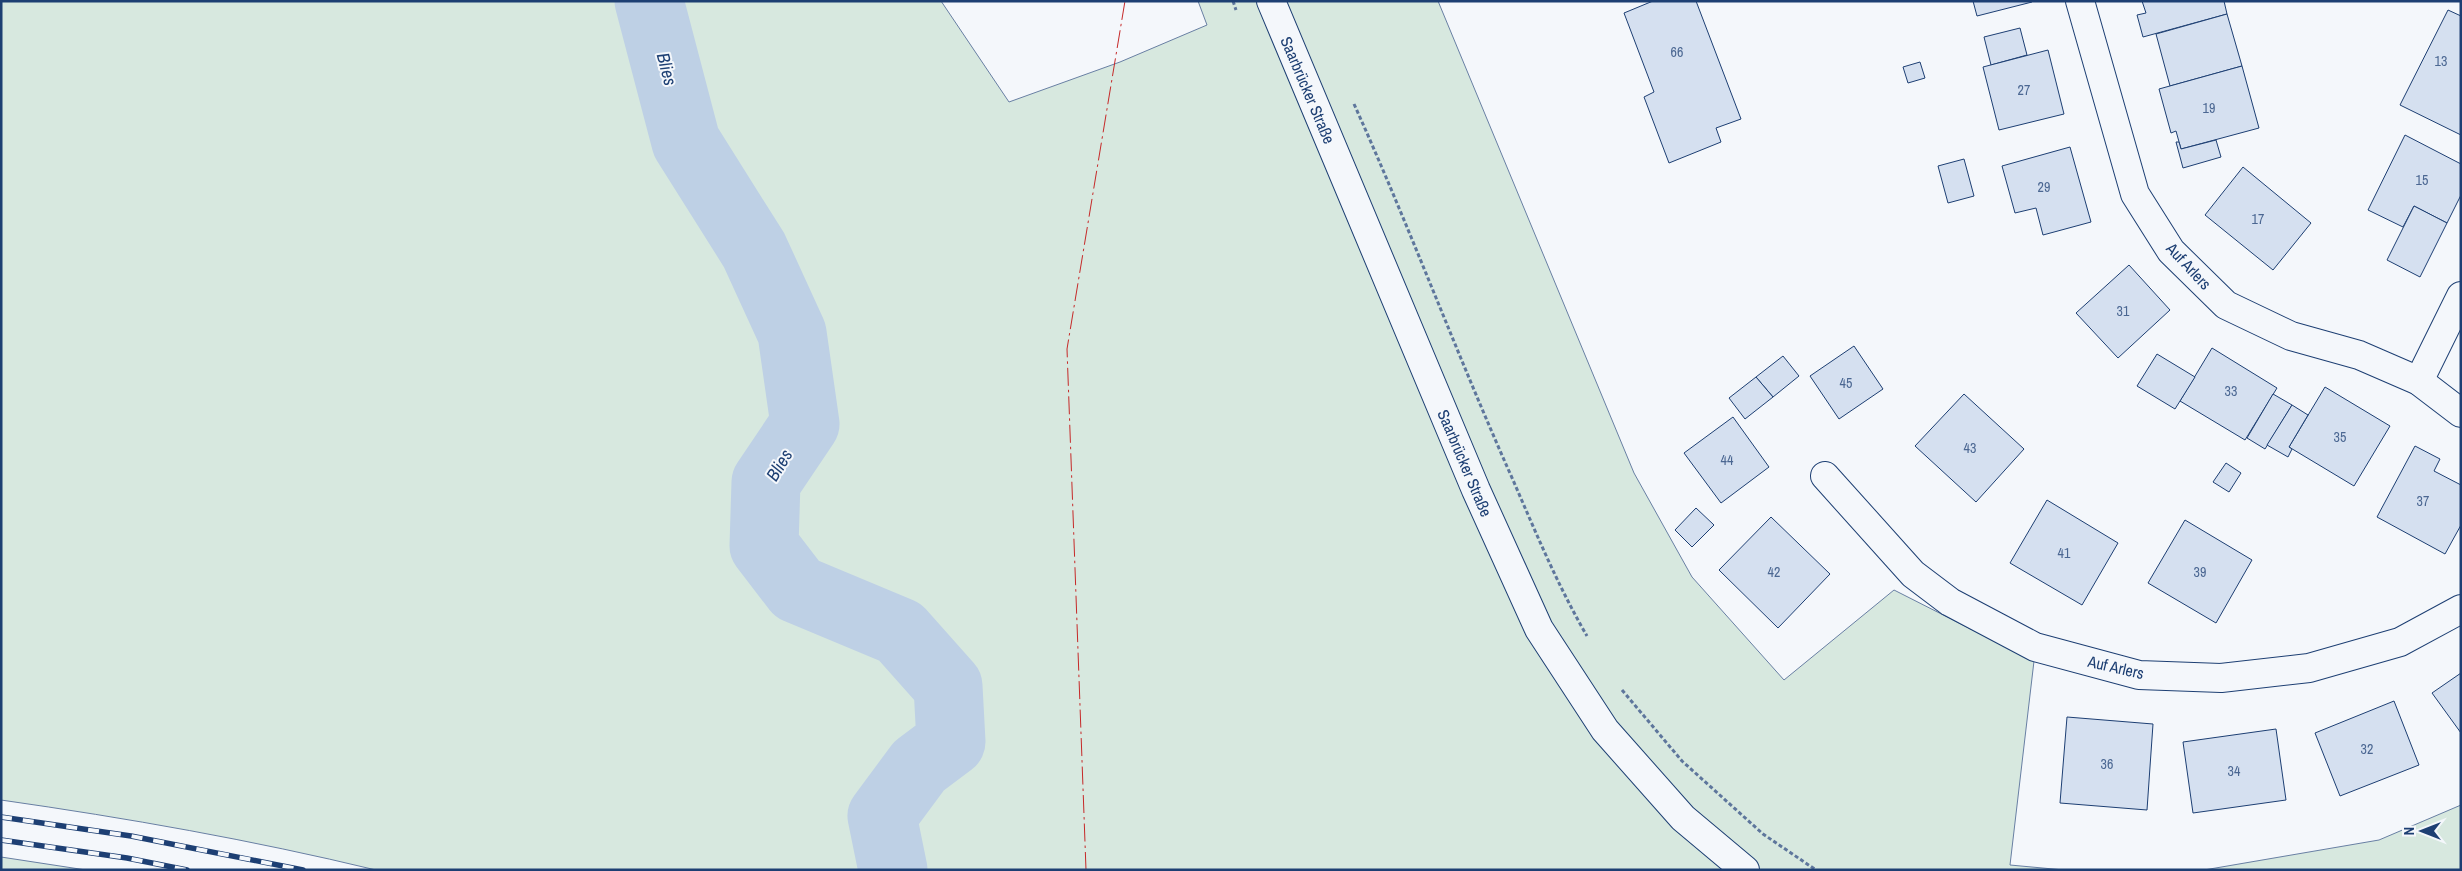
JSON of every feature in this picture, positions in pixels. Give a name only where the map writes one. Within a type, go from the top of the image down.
[{"type":"street","name":"Saarbrücker Straße","points":[[1271,1],[1472,481],[1539,629],[1604,730],[1683,818],[1745,870]]},
{"type":"street","name":"Auf Arlers","points":[[2080,1],[2135,194],[2171,251],[2226,305],[2291,336],[2359,355],[2418,381],[2461,413]]},
{"type":"street","points":[[2418,381],[2461,296]]},
{"type":"street","name":"Auf Arlers","points":[[1825,476],[1913,574],[1950,602],[2035,647],[2139,675],[2221,678],[2309,668],[2400,642],[2461,609]]},
{"type":"path","points":[[1351,99],[1418,251],[1499,449],[1565,599],[1588,638]]},
{"type":"path","points":[[1617,684],[1682,761],[1763,834],[1816,870]]},
{"type":"shaded area","points":[[1,1],[941,1],[1009,102],[1120,62],[1207,25],[1198,1],[1438,1],[1634,473],[1692,577],[1784,680],[1894,590],[2034,661],[2010,865],[2064,870],[376,870],[189,830],[1,800]]},
{"type":"shaded area","points":[[2461,805],[2461,870],[2204,870],[2379,840]]},
{"type":"shaded area","points":[[1,857],[86,870],[1,870]]},
{"type":"building","points":[[1653,1],[1696,1],[1741,119],[1716,128],[1721,142],[1669,163],[1644,97],[1654,92],[1624,13]]},
{"type":"building","points":[[1973,1],[2032,1],[2032,2],[1977,16]]},
{"type":"building","points":[[2142,1],[2224,1],[2227,14],[2143,37],[2137,15],[2146,13]]},
{"type":"building","points":[[2448,10],[2461,16],[2461,135],[2400,105]]},
{"type":"building","points":[[2227,14],[2242,66],[2170,86],[2156,34]]},
{"type":"building","points":[[2020,28],[2027,55],[1991,65],[1984,37]]},
{"type":"building","points":[[2048,50],[2064,114],[1999,130],[1983,67]]},
{"type":"building","points":[[1920,62],[1925,78],[1908,83],[1903,67]]},
{"type":"building","points":[[2242,66],[2259,128],[2181,149],[2176,131],[2171,133],[2159,89]]},
{"type":"building","points":[[2405,135],[2461,164],[2461,195],[2447,223],[2414,206],[2403,227],[2368,210]]},
{"type":"building","points":[[2216,140],[2221,157],[2183,168],[2176,142],[2179,142],[2181,149]]},
{"type":"building","points":[[2070,147],[2091,222],[2043,235],[2036,208],[2015,213],[2002,166]]},
{"type":"building","points":[[1964,159],[1974,196],[1948,203],[1938,166]]},
{"type":"building","points":[[2243,167],[2311,223],[2273,270],[2205,215]]},
{"type":"building","points":[[2414,206],[2447,223],[2420,277],[2387,260]]},
{"type":"building","points":[[2129,265],[2170,310],[2118,358],[2076,313]]},
{"type":"building","points":[[1854,346],[1883,389],[1839,419],[1810,376]]},
{"type":"building","points":[[2212,348],[2277,388],[2245,440],[2180,401]]},
{"type":"building","points":[[2157,354],[2195,377],[2175,409],[2137,386]]},
{"type":"building","points":[[1783,356],[1799,376],[1773,397],[1756,377]]},
{"type":"building","points":[[1756,377],[1773,397],[1745,419],[1729,398]]},
{"type":"building","points":[[2325,387],[2390,426],[2354,486],[2289,447]]},
{"type":"building","points":[[1964,394],[2024,449],[1976,502],[1915,446]]},
{"type":"building","points":[[2273,394],[2292,405],[2265,449],[2247,438]]},
{"type":"building","points":[[2292,405],[2308,415],[2289,447],[2292,449],[2288,457],[2267,445]]},
{"type":"building","points":[[1733,417],[1769,467],[1721,503],[1684,453]]},
{"type":"building","points":[[2415,446],[2440,459],[2434,471],[2461,485],[2461,525],[2445,554],[2377,517]]},
{"type":"building","points":[[2226,463],[2241,473],[2229,492],[2213,482]]},
{"type":"building","points":[[2047,500],[2118,543],[2082,605],[2010,563]]},
{"type":"building","points":[[1696,508],[1714,525],[1692,547],[1675,530]]},
{"type":"building","points":[[1771,517],[1830,574],[1778,628],[1719,570]]},
{"type":"building","points":[[2185,520],[2252,560],[2216,623],[2148,583]]},
{"type":"building","points":[[2461,673],[2461,733],[2432,693]]},
{"type":"building","points":[[2394,701],[2419,765],[2340,796],[2315,733]]},
{"type":"building","points":[[2067,717],[2153,724],[2147,810],[2060,803]]},
{"type":"building","points":[[2276,729],[2286,800],[2193,813],[2183,742]]},
{"type":"waterway","name":"Blies","points":[[649,1],[686,142],[754,250],[792,333],[805,424],[766,482],[764,546],[797,589],[900,632],[948,686],[951,742],[919,766],[882,816],[893,870]]},
{"type":"railway","points":[[1,817],[131,836],[303,870]]},
{"type":"railway","points":[[1,840],[127,858],[187,870]]},
{"type":"power","points":[[1086,870],[1067,349],[1125,1]]}]
